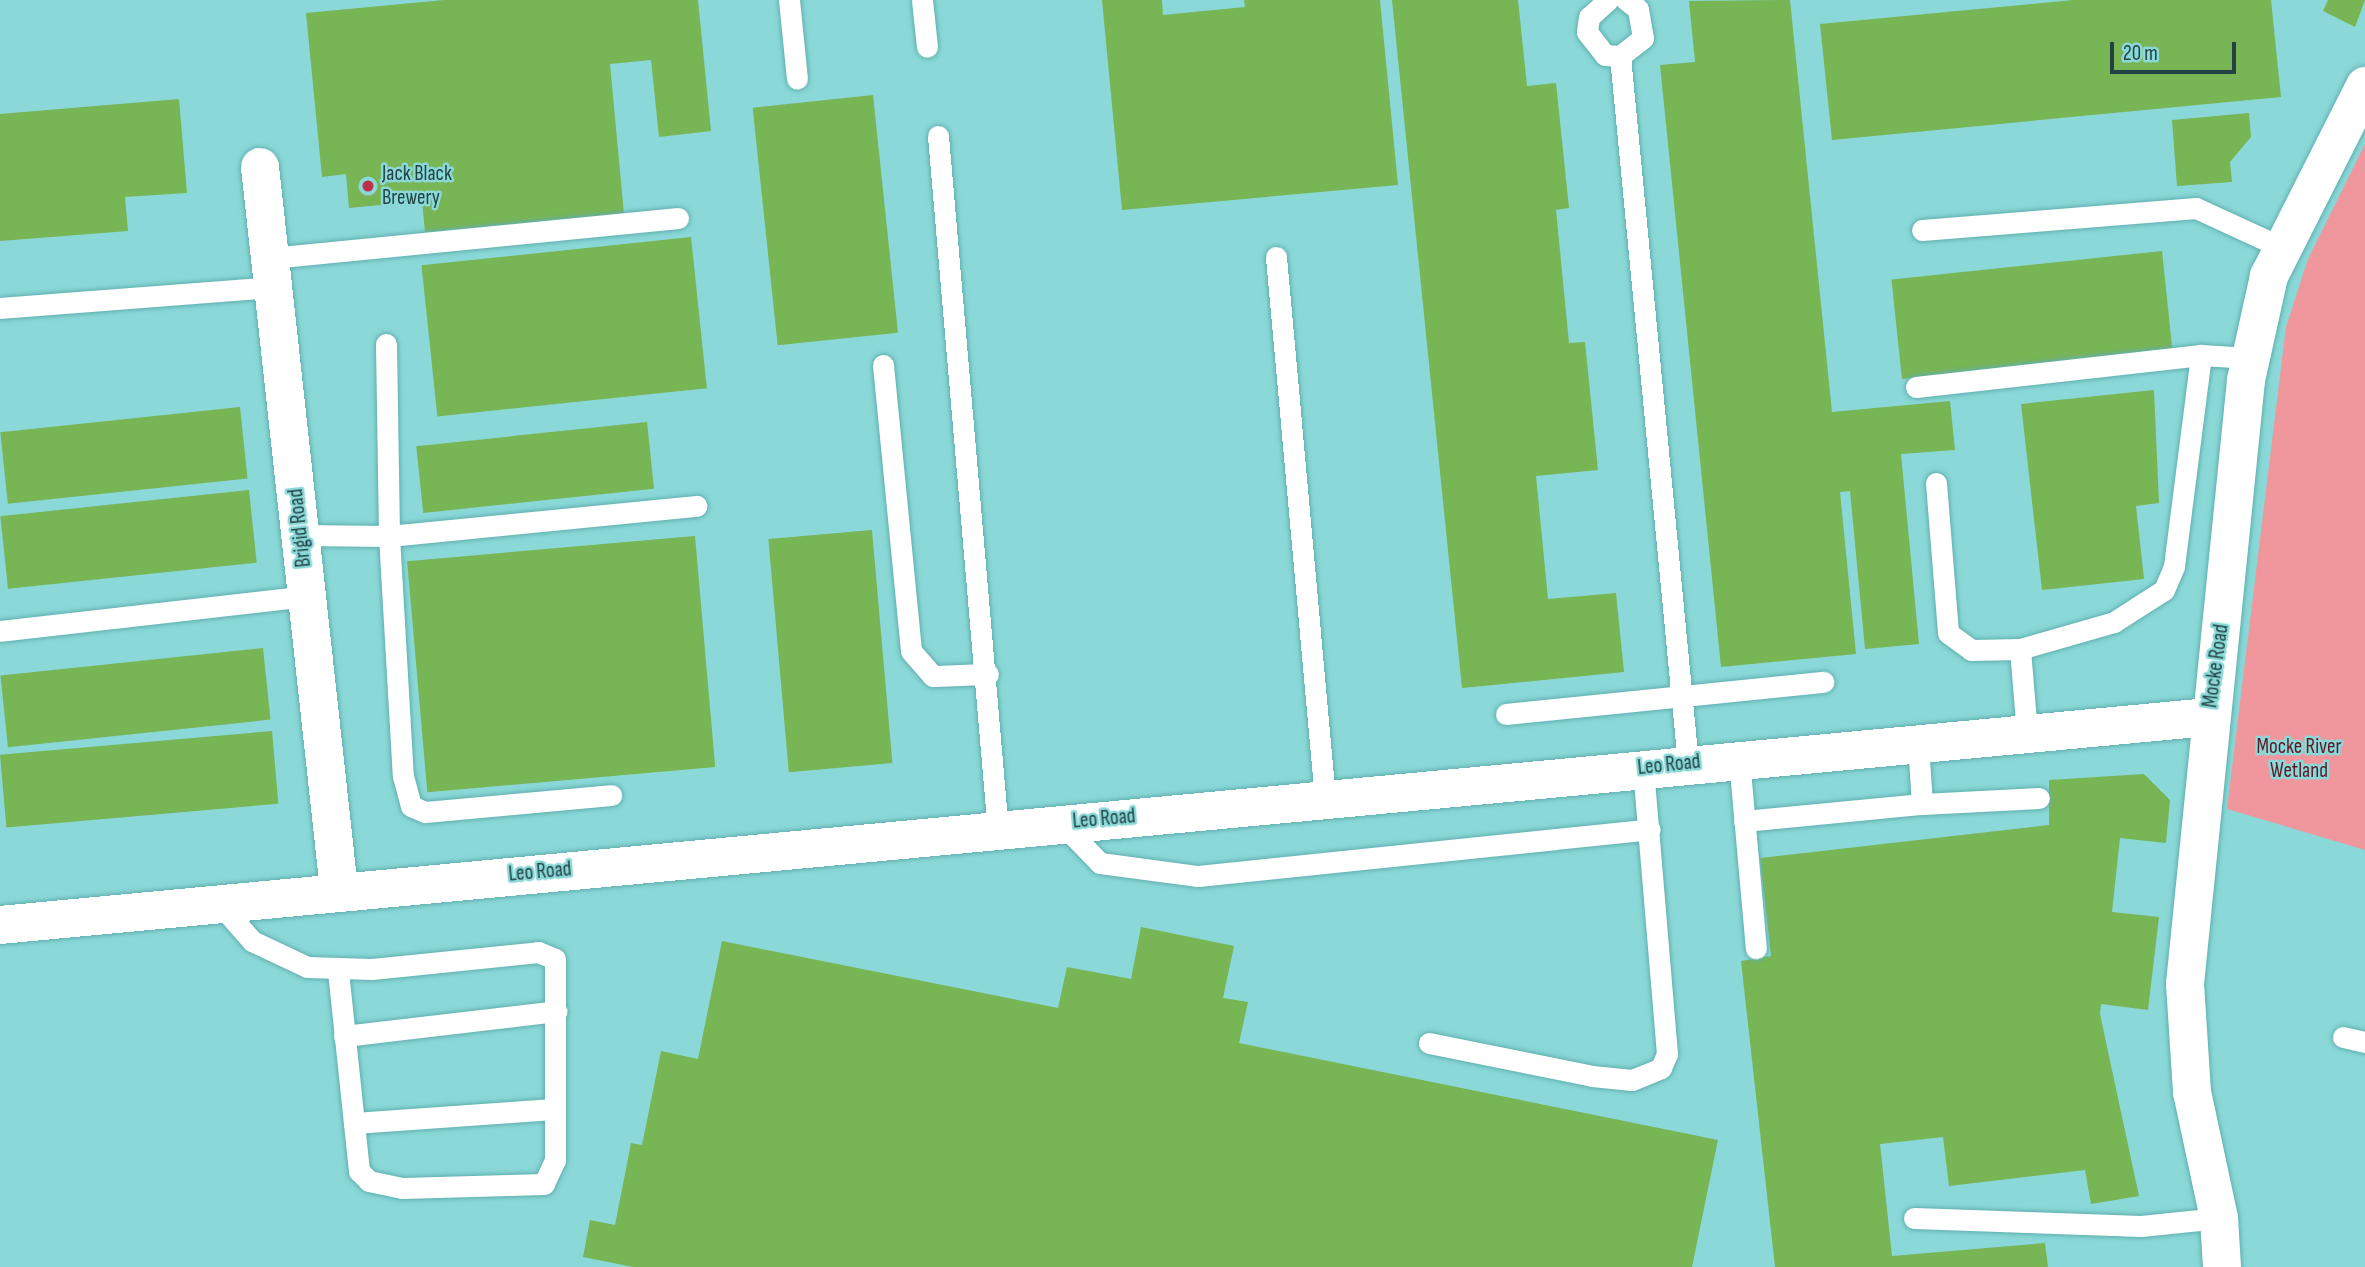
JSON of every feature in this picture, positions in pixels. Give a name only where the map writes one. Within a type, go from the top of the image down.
[{"type":"street","name":"Mocke Road","points":[[2222,1267],[2219,1218],[2192,1093],[2185,998],[2209,717],[2250,358],[2269,276],[2365,86]]},
{"type":"street","name":"Brigid Road","points":[[260,167],[339,890]]},
{"type":"street","name":"Leo Road","points":[[0,925],[339,890],[998,832],[1061,823],[1688,763],[2209,717]]},
{"type":"lane","points":[[789,0],[797,79]]},
{"type":"lane","points":[[922,0],[927,47]]},
{"type":"lane","points":[[1608,0],[1588,17],[1587,32],[1605,55],[1620,56],[1643,38],[1638,9],[1626,0]]},
{"type":"lane","points":[[1620,56],[1688,763]]},
{"type":"lane","points":[[938,136],[988,674],[998,832]]},
{"type":"lane","points":[[1922,230],[2196,208],[2283,248]]},
{"type":"lane","points":[[0,308],[678,218]]},
{"type":"lane","points":[[1276,257],[1325,799]]},
{"type":"lane","points":[[386,344],[388,536],[403,776],[411,806],[425,812],[611,795]]},
{"type":"lane","points":[[1916,387],[2201,355],[2250,358]]},
{"type":"lane","points":[[1936,483],[1948,633],[1971,650],[2020,649],[2113,622],[2164,590],[2174,566],[2201,355]]},
{"type":"lane","points":[[883,365],[911,651],[933,676],[988,674]]},
{"type":"lane","points":[[301,535],[388,536],[697,506]]},
{"type":"lane","points":[[0,631],[307,596]]},
{"type":"lane","points":[[2020,649],[2027,733]]},
{"type":"lane","points":[[1506,714],[1682,699],[1823,682]]},
{"type":"lane","points":[[1917,743],[1922,804]]},
{"type":"lane","points":[[1739,759],[1756,948]]},
{"type":"lane","points":[[1429,1043],[1592,1076],[1632,1080],[1661,1068],[1667,1054],[1643,768]]},
{"type":"lane","points":[[1744,821],[1922,804],[2039,798]]},
{"type":"lane","points":[[1061,823],[1100,863],[1198,876],[1650,829]]},
{"type":"lane","points":[[218,902],[251,941],[278,957],[338,971],[538,952],[555,959],[555,1160],[544,1184],[535,1188],[381,1185],[359,1171],[338,971]]},
{"type":"lane","points":[[344,1036],[557,1011]]},
{"type":"lane","points":[[2343,1037],[2365,1042]]},
{"type":"lane","points":[[354,1123],[554,1109]]},
{"type":"lane","points":[[1914,1219],[2141,1226],[2219,1218]]},
{"type":"green space","name":"Mocke River Wetland","points":[[2365,144],[2365,850],[2227,809],[2286,327],[2308,259]]},
{"type":"building","points":[[444,0],[698,0],[711,131],[659,137],[651,60],[610,64],[624,214],[425,232],[422,201],[349,208],[346,174],[322,177],[306,13]]},
{"type":"building","points":[[1102,0],[1162,0],[1163,15],[1245,7],[1244,0],[1380,0],[1398,185],[1122,210]]},
{"type":"building","points":[[1392,0],[1518,0],[1527,86],[1556,83],[1569,208],[1556,210],[1569,343],[1585,342],[1598,470],[1536,476],[1548,599],[1616,593],[1624,672],[1462,688]]},
{"type":"building","points":[[1790,0],[1832,412],[1950,401],[1955,450],[1901,454],[1919,644],[1865,649],[1850,491],[1840,492],[1856,654],[1721,667],[1660,65],[1695,62],[1689,1]]},
{"type":"building","points":[[2073,0],[2271,0],[2281,97],[1832,140],[1820,24]]},
{"type":"building","points":[[2328,0],[2365,0],[2355,27],[2323,11]]},
{"type":"building","points":[[873,95],[898,333],[778,345],[753,108]]},
{"type":"building","points":[[179,99],[187,193],[125,197],[128,231],[0,241],[0,114]]},
{"type":"building","points":[[2249,113],[2251,137],[2230,162],[2232,182],[2177,186],[2172,120]]},
{"type":"building","points":[[691,237],[707,388],[437,416],[421,265]]},
{"type":"building","points":[[2162,251],[2172,350],[1902,379],[1891,279]]},
{"type":"building","points":[[2154,390],[2159,503],[2136,506],[2144,579],[2042,590],[2021,404]]},
{"type":"building","points":[[240,407],[248,479],[8,504],[0,432]]},
{"type":"building","points":[[647,422],[654,489],[423,513],[416,446]]},
{"type":"building","points":[[249,490],[257,563],[8,589],[0,516]]},
{"type":"building","points":[[872,530],[892,763],[789,772],[768,539]]},
{"type":"building","points":[[695,536],[715,767],[427,792],[407,561]]},
{"type":"building","points":[[263,648],[271,720],[8,747],[0,676]]},
{"type":"building","points":[[272,731],[278,804],[6,828],[0,755]]},
{"type":"building","points":[[2144,774],[2170,800],[2166,843],[2120,838],[2112,912],[2159,917],[2148,1010],[2101,1004],[2100,1014],[2139,1196],[2091,1204],[2085,1170],[1949,1186],[1943,1137],[1880,1144],[1892,1256],[2045,1243],[2048,1267],[1775,1267],[1741,961],[1771,956],[1760,858],[2049,825],[2049,780]]},
{"type":"building","points":[[1141,927],[1234,946],[1223,998],[1248,1002],[1239,1043],[1718,1140],[1692,1267],[633,1267],[583,1257],[590,1220],[615,1225],[631,1143],[642,1145],[661,1051],[698,1059],[722,941],[1058,1008],[1067,967],[1131,979]]},
{"type":"place","name":"Jack Black Brewery","points":[[368,186]]}]
